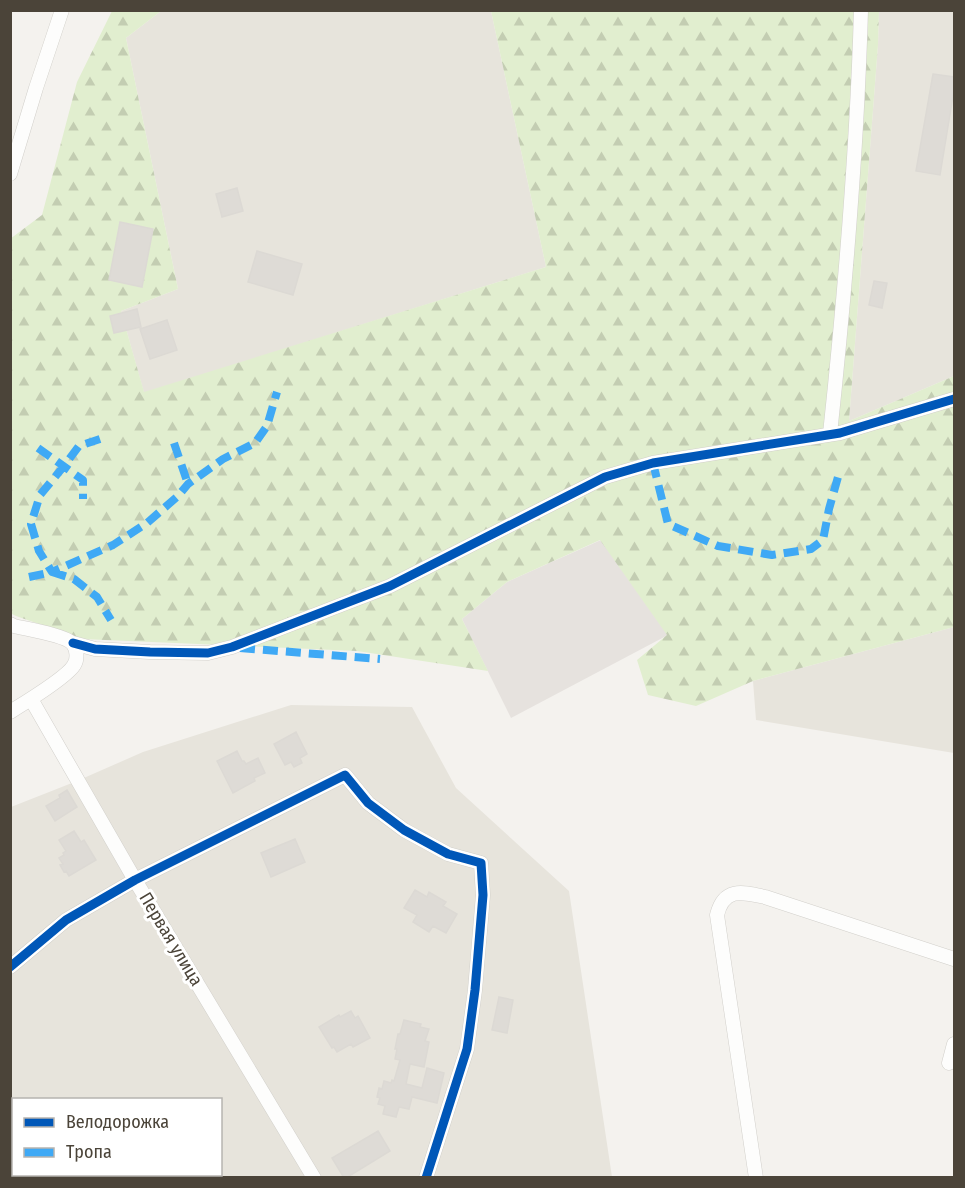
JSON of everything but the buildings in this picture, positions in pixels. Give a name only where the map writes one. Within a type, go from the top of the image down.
[{"type":"street","points":[[10,174],[62,10]]},
{"type":"street","points":[[830,434],[850,227],[861,10]]},
{"type":"street","points":[[10,624],[64,638],[95,649],[208,653],[232,647],[390,586],[605,477],[653,463],[830,434],[954,399]]},
{"type":"street","points":[[10,712],[67,673],[75,664],[77,653],[74,643]]},
{"type":"street","name":"Первая улица","points":[[31,699],[135,880],[314,1178]]},
{"type":"street","points":[[10,967],[66,920],[135,880],[345,775],[368,803],[404,830],[448,854],[481,863],[483,895],[475,990],[467,1049],[426,1178]]},
{"type":"street","points":[[756,1178],[717,915],[720,903],[727,896],[743,892],[765,897],[954,959]]},
{"type":"street","points":[[949,1063],[954,1044]]},
{"type":"shaded area","points":[[161,11],[491,11],[546,267],[144,393],[121,311],[178,289],[126,38]]},
{"type":"shaded area","points":[[879,11],[954,11],[954,376],[849,421],[878,45]]},
{"type":"shaded area","points":[[601,540],[668,635],[511,718],[462,619],[507,582]]},
{"type":"shaded area","points":[[954,627],[954,753],[756,720],[753,681]]},
{"type":"shaded area","points":[[291,705],[412,707],[456,788],[569,891],[612,1177],[11,1178],[11,807],[143,752]]},
{"type":"green space","points":[[112,11],[161,11],[126,38],[178,289],[121,311],[144,392],[546,267],[491,11],[879,11],[849,421],[954,376],[954,627],[753,681],[696,706],[648,695],[637,660],[667,635],[600,540],[507,582],[462,619],[488,671],[357,651],[82,639],[10,613],[10,239],[42,215],[77,82]]},
{"type":"marked path","points":[[100,439],[79,446],[40,495],[31,524],[39,551],[52,572],[113,545],[147,523],[178,496],[188,484],[223,459],[255,443],[267,426],[277,392]]},
{"type":"marked path","points":[[174,443],[188,484]]},
{"type":"marked path","points":[[38,448],[83,480],[83,499]]},
{"type":"marked path","points":[[653,463],[668,524],[718,546],[772,555],[811,549],[823,540],[838,477]]},
{"type":"marked path","points":[[29,577],[52,572],[74,579],[97,597],[111,620]]},
{"type":"marked path","points":[[240,648],[380,659]]},
{"type":"cycle path","points":[[73,643],[95,649],[150,652],[208,653],[232,647],[390,586],[605,477],[653,463],[840,433],[954,399]]},
{"type":"cycle path","points":[[10,967],[66,920],[135,880],[345,775],[368,803],[404,830],[448,854],[481,863],[483,895],[475,990],[467,1049],[426,1178]]}]
